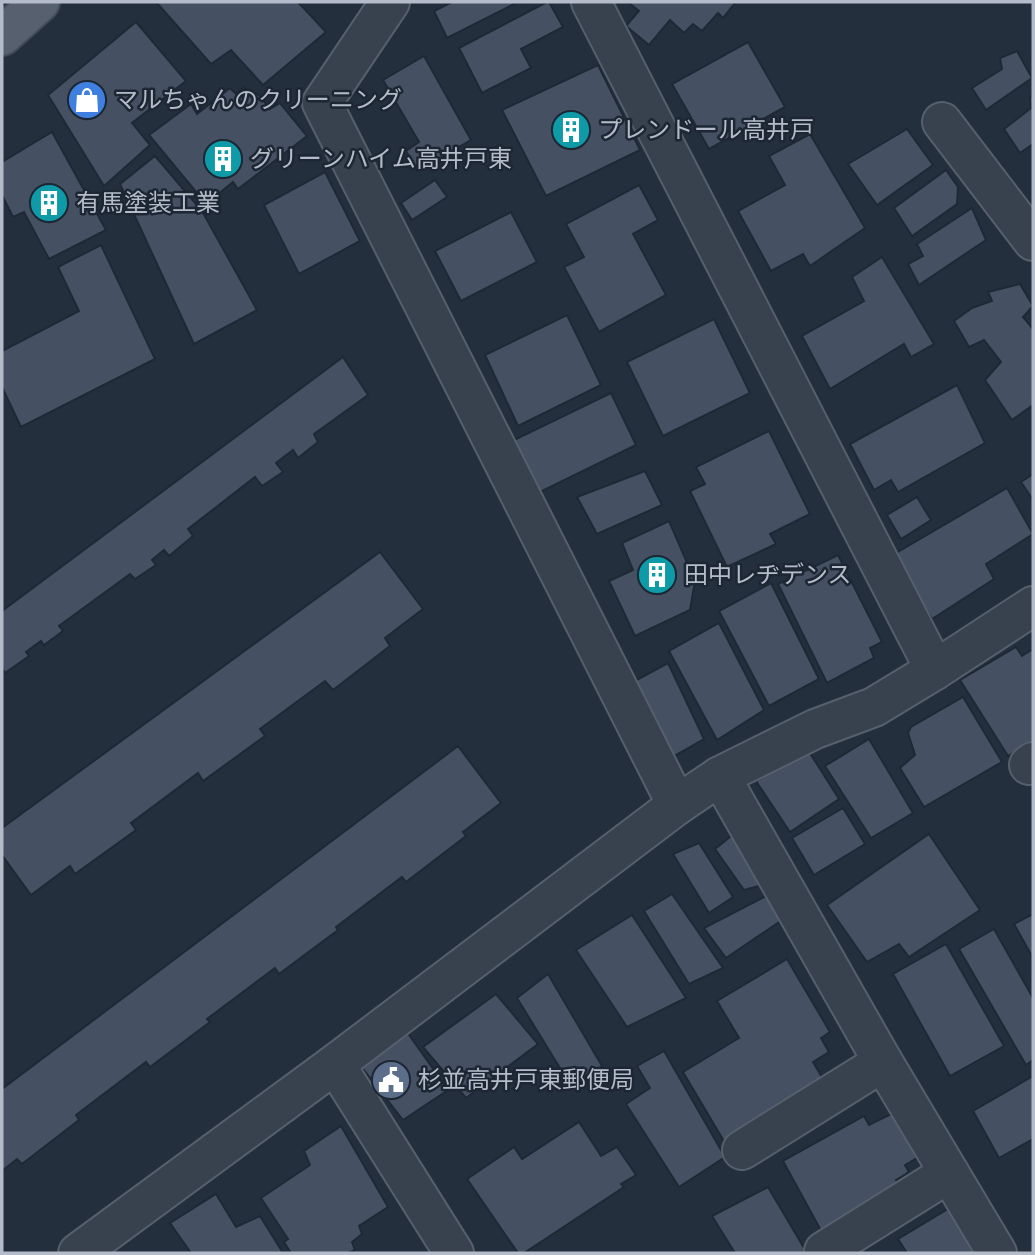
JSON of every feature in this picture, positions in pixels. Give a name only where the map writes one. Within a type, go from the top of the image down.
[{"type":"main road","points":[[2,36],[40,2]]},
{"type":"street","points":[[390,2],[322,103],[677,805]]},
{"type":"street","points":[[591,2],[935,670]]},
{"type":"street","points":[[942,122],[1033,241]]},
{"type":"street","points":[[78,1253],[335,1064],[677,805],[720,776],[815,729],[874,707],[1033,606]]},
{"type":"street","points":[[720,776],[997,1253]]},
{"type":"street","points":[[741,1150],[884,1062]]},
{"type":"street","points":[[335,1064],[454,1253]]},
{"type":"street","points":[[824,1251],[949,1173]]},
{"type":"building","points":[[156,2],[298,2],[326,32],[263,85],[231,50],[211,64]]},
{"type":"building","points":[[452,2],[518,2],[447,38],[434,11]]},
{"type":"building","points":[[547,2],[563,27],[521,49],[531,68],[482,93],[459,48]]},
{"type":"building","points":[[630,2],[736,2],[723,18],[718,13],[702,31],[693,24],[684,33],[670,20],[649,45],[626,26],[639,11]]},
{"type":"building","points":[[136,22],[186,81],[132,123],[150,145],[104,186],[48,95]]},
{"type":"building","points":[[748,42],[785,107],[709,149],[672,84]]},
{"type":"building","points":[[1017,51],[1032,78],[986,110],[972,88],[1002,69],[1000,58]]},
{"type":"building","points":[[424,56],[471,140],[417,171],[406,151],[419,142],[383,80]]},
{"type":"building","name":"プレンドール高井戸","points":[[598,65],[640,150],[546,196],[502,110]]},
{"type":"building","name":"グリーンハイム高井戸東","points":[[244,87],[251,97],[258,94],[270,109],[280,103],[307,136],[238,189],[233,182],[206,204],[149,135],[191,104],[197,114],[230,88],[236,94]]},
{"type":"building","points":[[1033,96],[1033,144],[1020,153],[1004,129],[1031,108],[1030,97]]},
{"type":"building","points":[[907,129],[933,165],[877,205],[848,164]]},
{"type":"building","name":"有馬塗装工業","points":[[52,132],[106,230],[49,259],[24,212],[13,217],[2,195],[2,162]]},
{"type":"building","points":[[810,134],[865,228],[810,266],[803,254],[771,271],[738,211],[785,185],[769,156]]},
{"type":"building","points":[[155,156],[202,211],[257,310],[194,344],[120,184]]},
{"type":"building","points":[[946,170],[958,187],[957,204],[912,236],[894,208]]},
{"type":"building","points":[[325,172],[360,241],[299,274],[264,205]]},
{"type":"building","points":[[435,180],[447,197],[412,220],[401,203]]},
{"type":"building","points":[[639,185],[658,220],[633,234],[666,295],[599,332],[564,267],[584,257],[566,224]]},
{"type":"building","points":[[972,208],[986,240],[919,285],[908,264],[923,256],[917,244]]},
{"type":"building","points":[[511,212],[537,262],[461,301],[435,251]]},
{"type":"building","points":[[101,245],[155,359],[21,427],[2,387],[2,351],[79,311],[58,267]]},
{"type":"building","points":[[882,257],[934,344],[911,357],[904,344],[830,389],[802,336],[864,301],[852,277]]},
{"type":"building","points":[[1020,284],[1033,306],[1023,317],[1033,329],[1033,405],[1012,420],[985,380],[1001,362],[984,340],[969,347],[954,321],[972,308],[992,301],[988,292]]},
{"type":"building","points":[[567,315],[601,385],[518,426],[485,355]]},
{"type":"building","points":[[714,319],[750,393],[663,436],[627,362]]},
{"type":"building","points":[[343,357],[368,395],[314,434],[318,442],[298,458],[293,450],[276,463],[283,472],[262,486],[255,477],[188,529],[193,536],[169,556],[164,550],[152,560],[156,565],[135,579],[130,574],[59,626],[63,631],[44,645],[41,641],[26,652],[29,656],[5,673],[2,668],[2,611]]},
{"type":"building","points":[[957,385],[985,443],[898,492],[891,480],[874,490],[850,444]]},
{"type":"building","points":[[611,393],[636,445],[538,493],[514,440]]},
{"type":"building","points":[[769,431],[810,514],[770,534],[776,544],[727,567],[690,491],[705,484],[696,467]]},
{"type":"building","points":[[645,471],[662,505],[597,534],[577,497]]},
{"type":"building","points":[[1033,474],[1033,500],[1021,482]]},
{"type":"building","points":[[1007,488],[1033,534],[986,564],[994,579],[932,619],[891,556]]},
{"type":"building","points":[[917,497],[931,520],[901,539],[887,515]]},
{"type":"building","name":"田中レヂデンス","points":[[669,521],[695,581],[690,610],[635,636],[609,581],[633,570],[622,543]]},
{"type":"building","points":[[380,552],[423,609],[385,638],[390,646],[333,690],[325,681],[260,729],[265,736],[203,781],[198,773],[131,823],[136,830],[75,874],[70,866],[31,895],[2,855],[2,828]]},
{"type":"building","points":[[838,555],[882,642],[870,648],[874,658],[827,683],[778,584]]},
{"type":"building","points":[[771,583],[819,679],[769,706],[719,611]]},
{"type":"building","points":[[719,623],[764,710],[717,740],[669,651]]},
{"type":"building","points":[[1016,647],[1022,656],[1033,649],[1033,742],[1008,756],[960,680]]},
{"type":"building","points":[[668,663],[704,739],[667,760],[631,683]]},
{"type":"building","points":[[963,697],[1002,762],[924,807],[900,768],[915,755],[908,733],[911,727]]},
{"type":"building","points":[[869,739],[913,813],[871,838],[825,766]]},
{"type":"building","points":[[458,746],[501,803],[463,832],[466,836],[406,882],[402,877],[279,974],[275,968],[207,1019],[210,1022],[150,1067],[146,1062],[76,1115],[79,1120],[22,1164],[17,1159],[2,1171],[2,1089]]},
{"type":"building","points":[[808,750],[839,799],[790,832],[756,781]]},
{"type":"building","points":[[843,808],[865,844],[814,875],[792,838]]},
{"type":"building","points":[[736,832],[770,883],[744,890],[715,849]]},
{"type":"building","points":[[929,834],[980,910],[909,957],[899,944],[867,962],[827,905]]},
{"type":"building","points":[[699,843],[733,897],[709,913],[673,854]]},
{"type":"building","points":[[672,894],[723,968],[689,984],[644,911]]},
{"type":"building","points":[[770,894],[785,918],[726,958],[704,928]]},
{"type":"building","points":[[1033,914],[1033,958],[1014,924]]},
{"type":"building","points":[[632,915],[686,998],[627,1027],[576,950]]},
{"type":"building","points":[[994,929],[1033,998],[1033,1060],[1026,1065],[959,949]]},
{"type":"building","points":[[946,944],[1004,1046],[950,1076],[893,974]]},
{"type":"building","points":[[787,959],[830,1032],[821,1038],[829,1052],[813,1062],[823,1079],[725,1143],[683,1072],[739,1038],[717,1001]]},
{"type":"building","points":[[548,974],[602,1066],[571,1086],[517,998]]},
{"type":"building","points":[[496,994],[538,1044],[466,1098],[423,1047]]},
{"type":"building","points":[[407,1032],[448,1090],[403,1120],[360,1065]]},
{"type":"building","points":[[664,1051],[725,1157],[679,1187],[626,1104],[650,1088],[637,1066]]},
{"type":"building","points":[[1033,1076],[1033,1139],[999,1158],[973,1111]]},
{"type":"building","points":[[893,1113],[917,1158],[905,1165],[909,1172],[896,1180],[902,1192],[824,1236],[783,1161],[864,1116],[869,1125]]},
{"type":"building","points":[[579,1122],[601,1156],[617,1147],[636,1175],[621,1184],[624,1187],[524,1253],[518,1253],[467,1179],[514,1147],[522,1159]]},
{"type":"building","points":[[341,1126],[388,1207],[359,1226],[362,1234],[352,1242],[355,1250],[348,1253],[291,1253],[284,1242],[288,1239],[261,1198],[310,1165],[304,1151]]},
{"type":"building","points":[[768,1187],[807,1253],[735,1253],[712,1216]]},
{"type":"building","points":[[216,1194],[236,1227],[260,1216],[283,1253],[191,1253],[170,1223]]},
{"type":"building","points":[[948,1209],[975,1253],[907,1253],[898,1239]]},
{"type":"place","name":"マルちゃんのクリーニング","points":[[87,100]]},
{"type":"place","name":"プレンドール高井戸","points":[[571,130]]},
{"type":"place","name":"グリーンハイム高井戸東","points":[[223,159]]},
{"type":"place","name":"有馬塗装工業","points":[[49,203]]},
{"type":"place","name":"田中レヂデンス","points":[[657,575]]},
{"type":"place","name":"杉並高井戸東郵便局","points":[[391,1080]]}]
